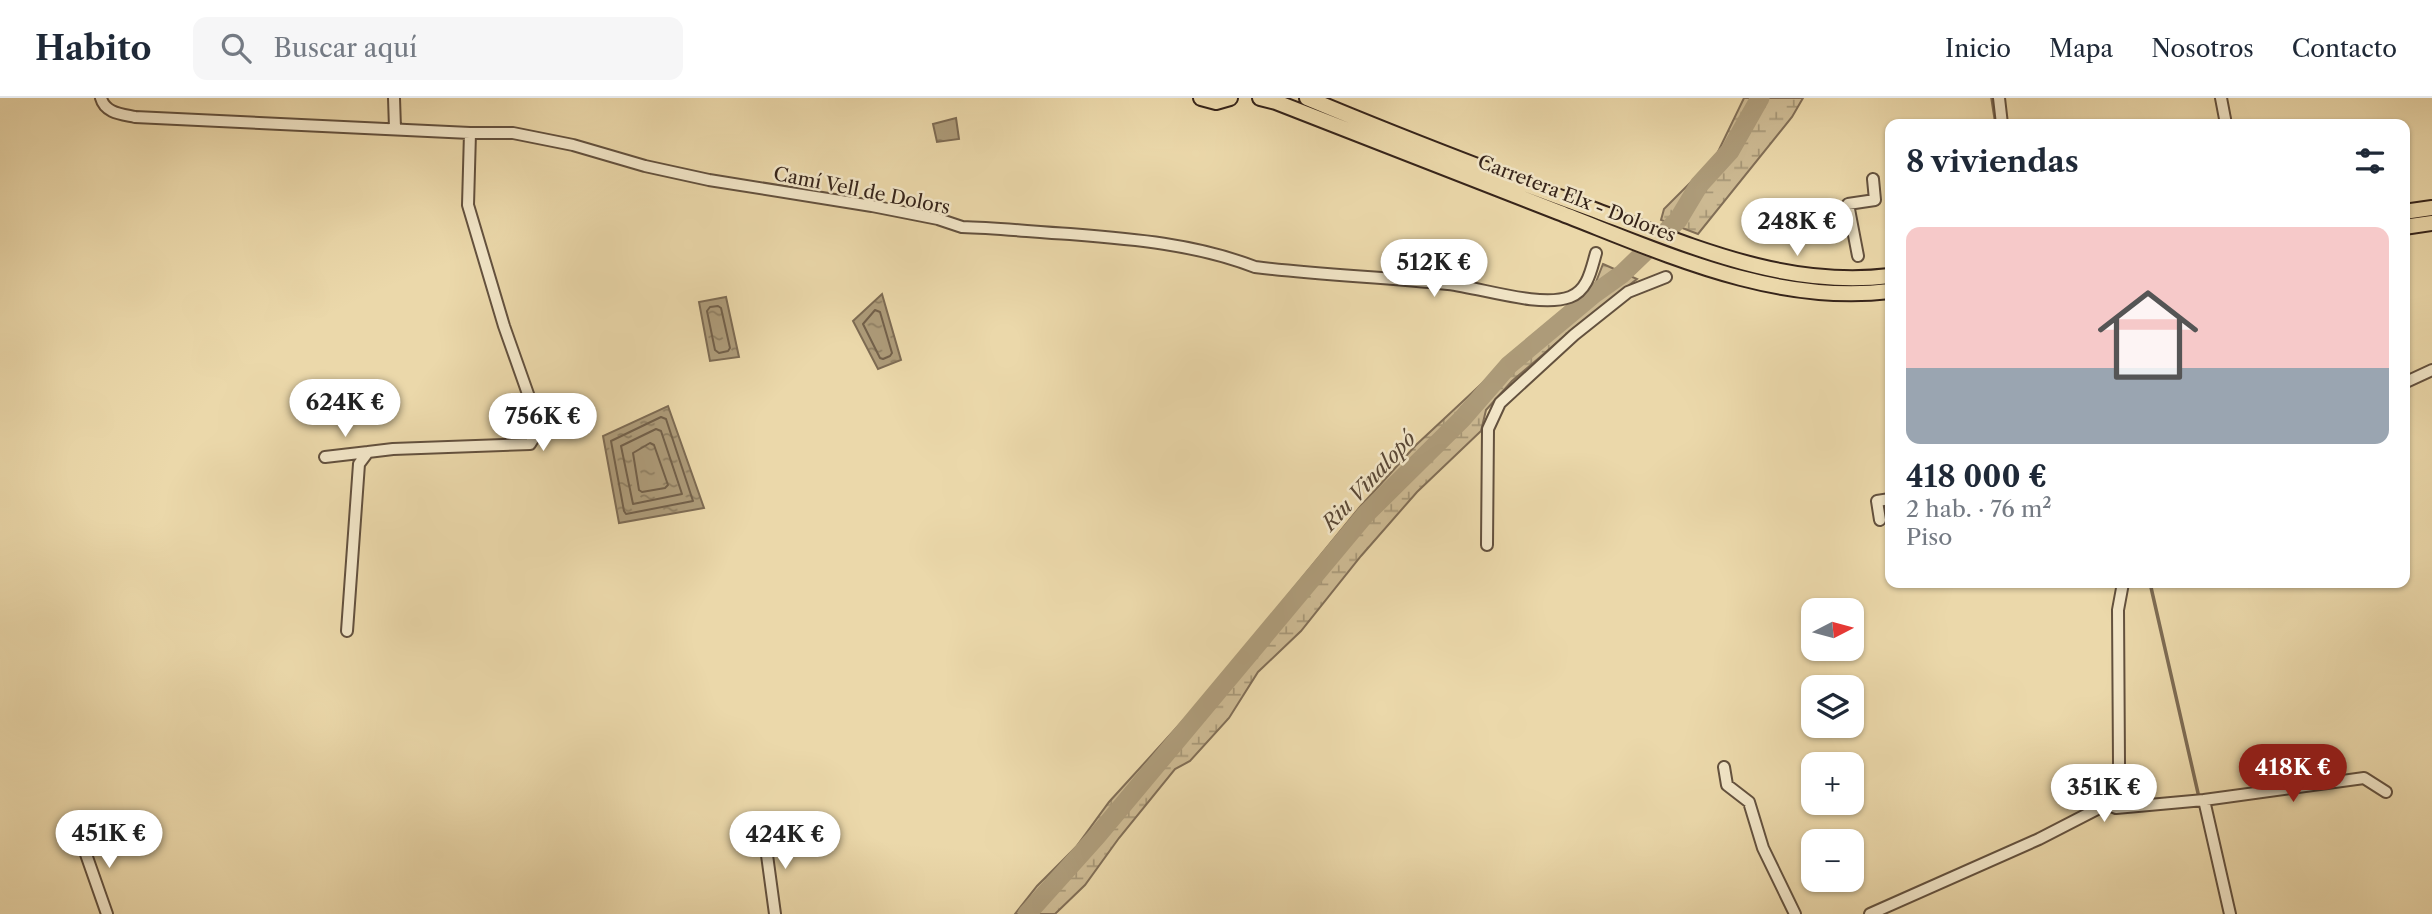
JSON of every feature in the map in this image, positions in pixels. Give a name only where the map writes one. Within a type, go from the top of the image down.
[{"type":"main road","points":[[1201,98],[1216,102],[1230,98]]},
{"type":"main road","name":"Carretera Elx - Dolores","points":[[1259,98],[1276,102],[1699,265],[1754,282],[1793,290],[1846,293],[1885,291]]},
{"type":"main road","name":"Carretera Elx - Dolores","points":[[1307,98],[1458,159],[1755,267],[1787,274],[1841,279],[1885,276]]},
{"type":"main road","points":[[2410,211],[2432,208]]},
{"type":"main road","points":[[2410,226],[2432,223]]},
{"type":"street","name":"Camí Vell de Dolors","points":[[101,98],[102,103],[113,113],[135,117],[513,133],[573,145],[657,169],[872,206],[938,219],[962,227],[1127,238],[1187,247],[1229,257],[1255,267],[1449,284],[1536,300],[1556,301],[1574,296],[1586,285],[1597,253]]},
{"type":"street","points":[[394,98],[395,128]]},
{"type":"street","points":[[1998,98],[2001,119]]},
{"type":"street","points":[[2221,98],[2225,119]]},
{"type":"street","points":[[325,457],[393,449],[530,444],[540,428],[504,326],[468,205],[470,133]]},
{"type":"street","points":[[1858,256],[1848,204],[1875,200],[1872,179]]},
{"type":"street","points":[[1487,545],[1488,429],[1500,402],[1574,335],[1629,292],[1666,277]]},
{"type":"street","points":[[2410,380],[2432,370]]},
{"type":"street","points":[[347,631],[359,464],[368,452]]},
{"type":"street","points":[[1880,520],[1877,501],[1885,500]]},
{"type":"street","points":[[1870,914],[2027,845],[2106,804],[2117,790],[2119,610],[2122,588]]},
{"type":"street","points":[[1724,767],[1727,785],[1749,802],[1763,848],[1795,914]]},
{"type":"street","points":[[2106,804],[2116,808],[2204,800],[2364,778],[2386,792]]},
{"type":"street","points":[[2204,800],[2230,914]]},
{"type":"street","points":[[107,825],[81,840],[107,914]]},
{"type":"street","points":[[764,833],[775,914]]},
{"type":"green space","points":[[1744,98],[1803,98],[1792,117],[1698,234],[1661,220],[1664,209],[1715,158]]},
{"type":"green space","points":[[1603,264],[1637,279],[1512,381],[1486,410],[1481,431],[1417,492],[1301,631],[1258,672],[1229,718],[1190,761],[1175,769],[1085,885],[1055,914],[1015,914],[1037,886],[1076,847],[1109,802],[1209,692],[1359,508],[1416,445],[1521,347],[1594,287]]},
{"type":"water","points":[[956,118],[959,139],[937,142],[933,124]]},
{"type":"water","points":[[882,294],[901,360],[878,369],[853,321]]},
{"type":"water","points":[[726,297],[739,357],[710,361],[699,302]]},
{"type":"water","points":[[668,406],[704,508],[619,523],[603,436]]},
{"type":"waterway","name":"Riu Vinalopó","points":[[1027,914],[1097,836],[1365,515],[1462,419],[1509,365],[1622,274],[1678,220],[1699,185],[1730,151],[1760,98]]},
{"type":"waterway","points":[[1992,98],[1995,119]]},
{"type":"waterway","points":[[2151,588],[2198,793]]}]
